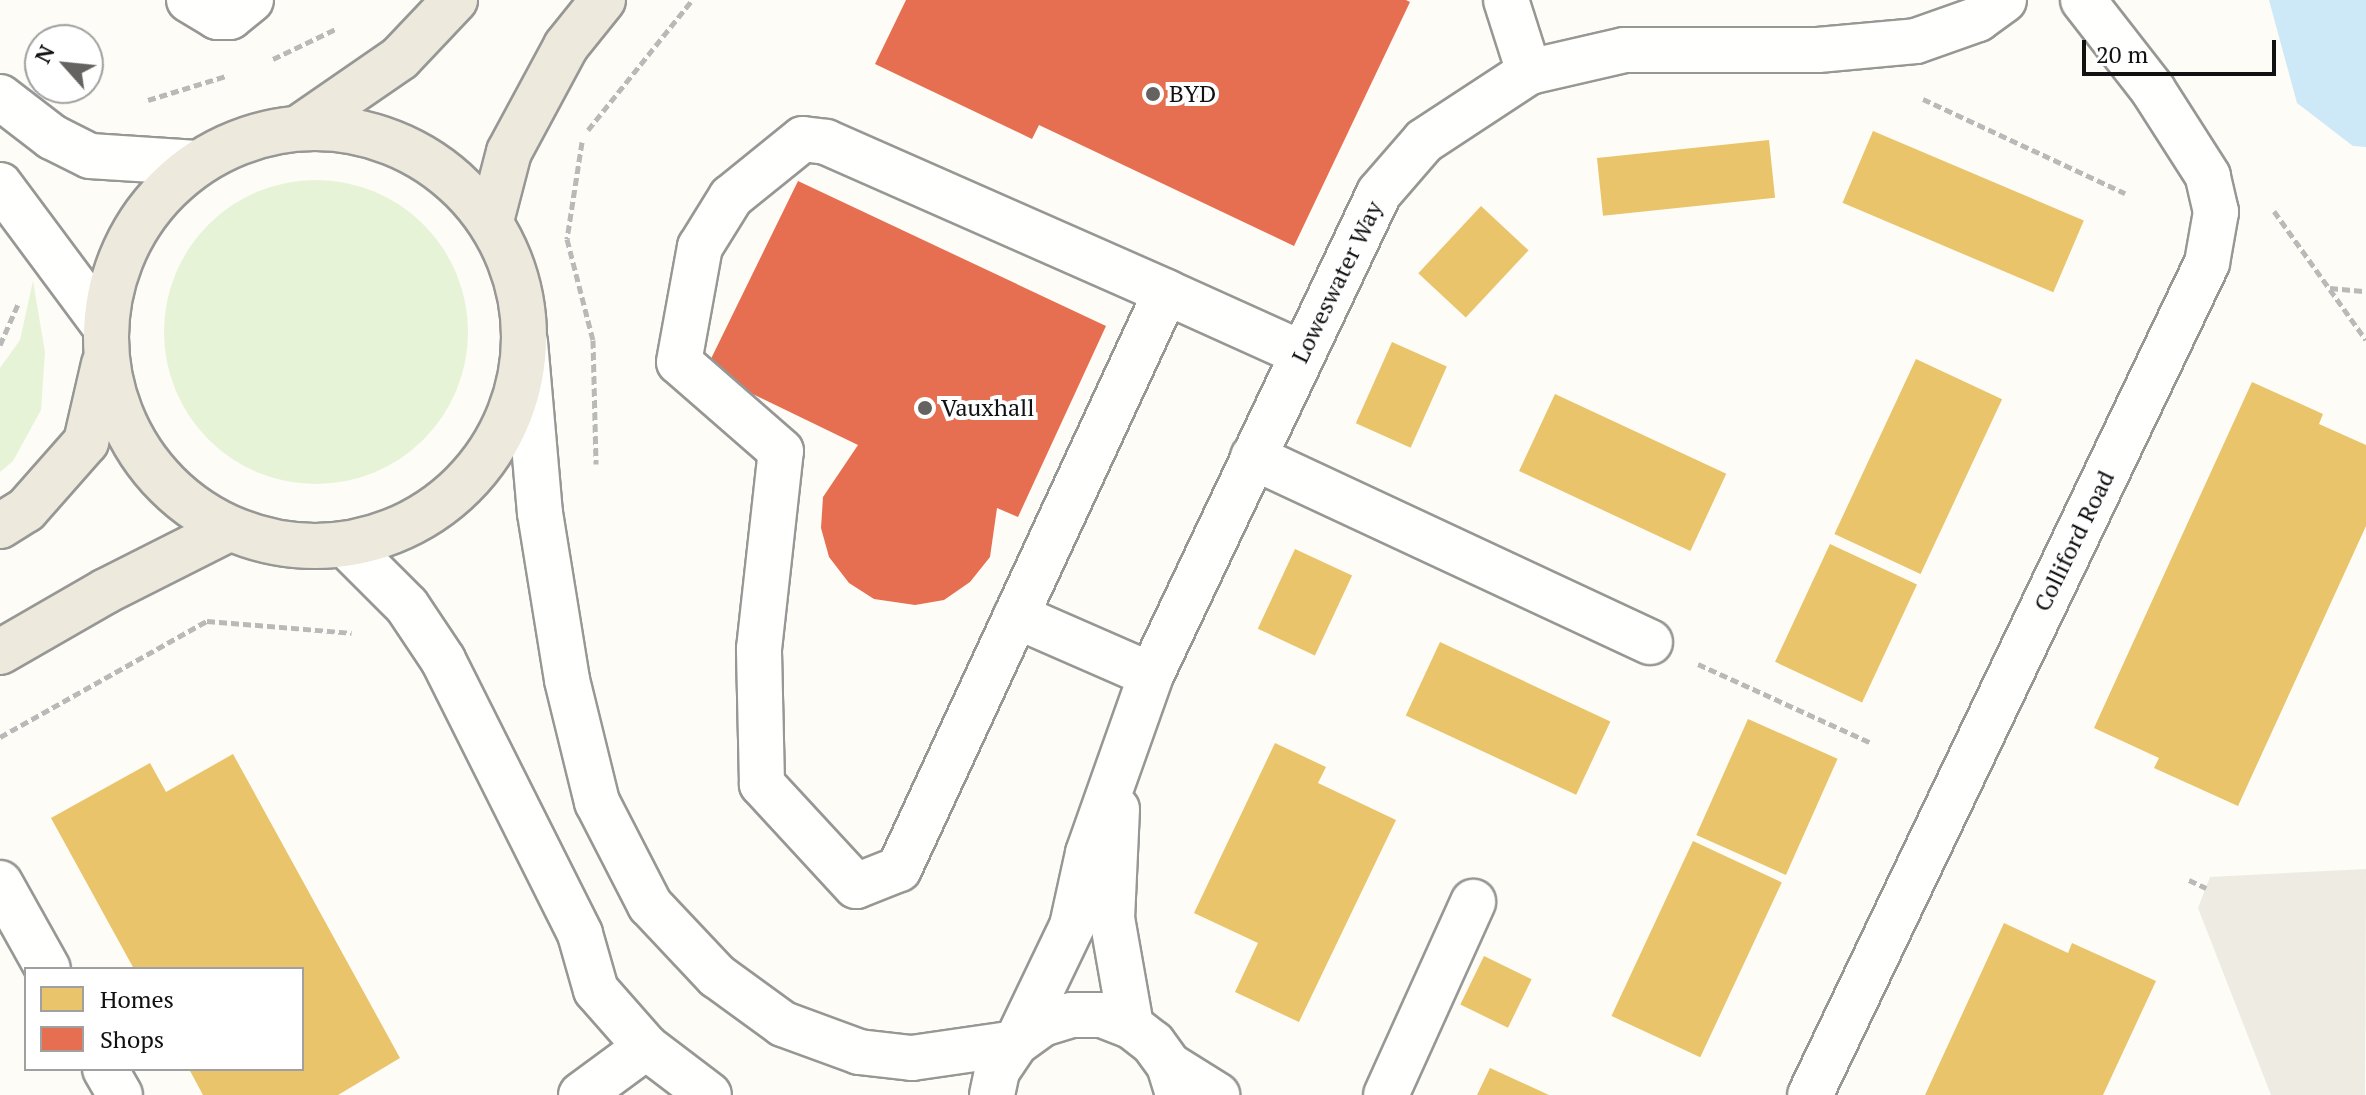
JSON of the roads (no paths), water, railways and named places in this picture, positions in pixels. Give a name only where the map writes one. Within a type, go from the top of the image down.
[{"type":"main road","points":[[300,127],[400,58],[455,0]]},
{"type":"main road","points":[[491,221],[509,152],[566,46],[603,0]]},
{"type":"main road","points":[[0,526],[26,510],[86,442],[114,276],[132,234],[160,194],[197,163],[254,135],[300,127],[352,129],[394,141],[450,174],[491,221],[513,265],[525,342],[518,393],[489,454],[439,507],[395,532],[346,545],[313,547],[229,529],[187,504],[153,471],[121,419],[105,342]]},
{"type":"main road","points":[[0,652],[106,591],[229,529]]},
{"type":"street","points":[[189,0],[217,17],[240,6]]},
{"type":"street","points":[[1506,0],[1529,72]]},
{"type":"street","name":"Loweswater Way","points":[[992,1095],[997,1071],[1016,1043],[1072,926],[1088,853],[1151,675],[1379,193],[1424,141],[1529,72],[1624,50],[1818,50],[1916,41],[1978,19],[2004,0]]},
{"type":"street","name":"Colliford Road","points":[[1810,1095],[2207,263],[2216,212],[2208,176],[2153,90],[2083,0]]},
{"type":"street","points":[[0,97],[52,137],[90,156],[197,163]]},
{"type":"street","points":[[1166,292],[899,869],[856,886],[762,784],[759,649],[781,451],[679,362],[700,247],[731,197],[803,139],[826,142],[1166,292],[1301,353]]},
{"type":"street","points":[[0,185],[105,342]]},
{"type":"street","points":[[525,342],[540,513],[567,680],[597,802],[650,905],[717,976],[796,1029],[859,1052],[912,1058],[1016,1043],[1042,1024],[1071,1015],[1102,1015],[1131,1026],[1153,1043],[1174,1080],[1217,1095]]},
{"type":"street","points":[[1253,457],[1650,642]]},
{"type":"street","points":[[346,545],[407,606],[443,660],[580,934],[596,990],[646,1047],[709,1095]]},
{"type":"street","points":[[1016,616],[1151,675]]},
{"type":"street","name":"Loweswater Way","points":[[1115,775],[1119,842],[1112,918],[1131,1026]]},
{"type":"street","points":[[0,883],[47,967]]},
{"type":"street","points":[[1386,1095],[1473,902]]},
{"type":"street","points":[[581,1095],[646,1047]]},
{"type":"street","points":[[106,1071],[120,1095]]},
{"type":"water","points":[[2269,0],[2366,0],[2366,147],[2353,146],[2297,103]]},
{"type":"place","name":"BYD","points":[[1153,94]]},
{"type":"place","name":"Vauxhall","points":[[925,408]]}]
